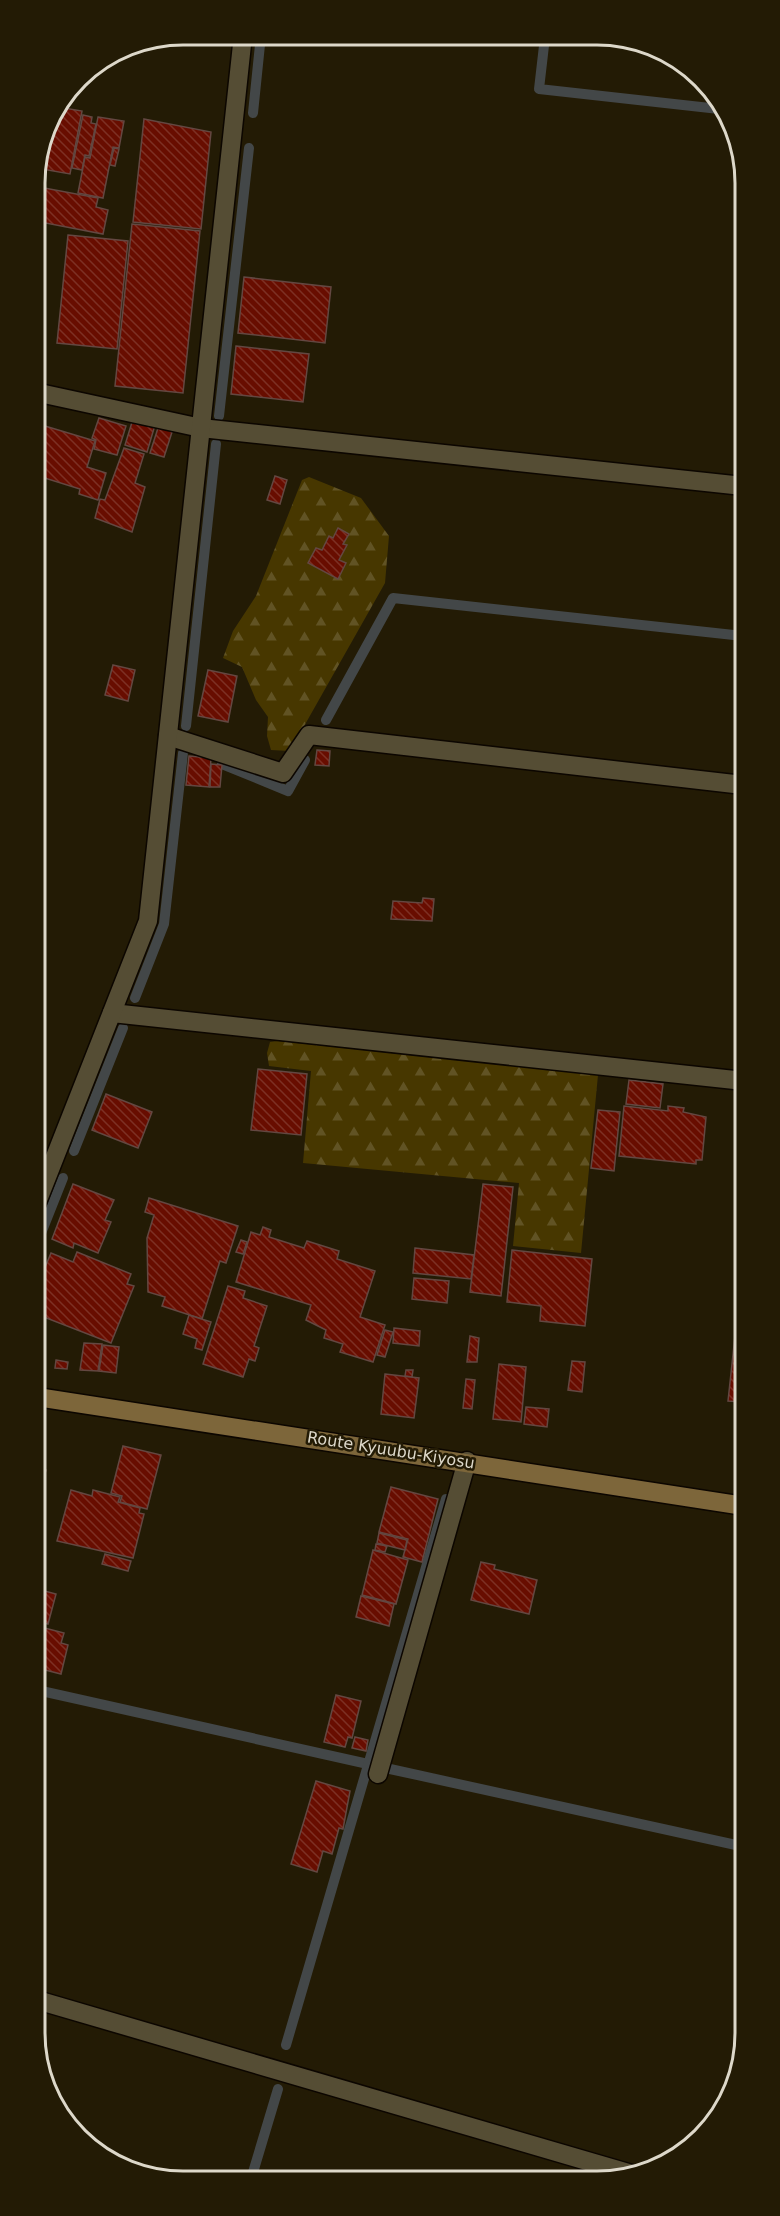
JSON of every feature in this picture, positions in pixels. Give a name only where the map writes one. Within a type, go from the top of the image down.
[{"type":"main road","name":"Route Kyuubu-Kiyosu","points":[[45,1398],[467,1461],[735,1505]]},
{"type":"street","points":[[45,1182],[148,921],[242,45]]},
{"type":"street","points":[[45,394],[201,428],[735,485]]},
{"type":"street","points":[[168,736],[283,773],[309,735],[735,784]]},
{"type":"street","points":[[112,1013],[735,1081]]},
{"type":"street","points":[[378,1774],[467,1461]]},
{"type":"street","points":[[45,2002],[617,2170]]},
{"type":"green space","points":[[309,477],[361,498],[389,536],[385,583],[290,751],[271,750],[267,736],[268,717],[256,700],[242,667],[223,658],[233,631],[256,596],[302,480]]},
{"type":"green space","points":[[270,1042],[598,1075],[581,1253],[513,1246],[519,1183],[303,1163],[311,1071],[269,1066],[267,1053]]},
{"type":"building","points":[[66,108],[82,111],[70,174],[45,170],[50,147]]},
{"type":"building","points":[[83,115],[92,117],[91,123],[96,124],[89,156],[85,155],[82,170],[72,168]]},
{"type":"building","points":[[98,117],[124,121],[119,148],[113,147],[103,198],[78,193],[85,157],[90,158]]},
{"type":"building","points":[[144,119],[211,132],[201,229],[133,222]]},
{"type":"building","points":[[114,148],[119,149],[115,166],[110,165]]},
{"type":"building","points":[[45,188],[98,198],[96,207],[108,210],[103,234],[45,223]]},
{"type":"building","points":[[132,224],[200,231],[183,393],[115,386]]},
{"type":"building","points":[[68,235],[128,241],[117,349],[57,343]]},
{"type":"building","points":[[244,277],[331,287],[325,343],[238,333]]},
{"type":"building","points":[[236,346],[309,354],[303,402],[231,394]]},
{"type":"building","points":[[99,418],[126,426],[117,455],[94,449],[96,440],[92,438]]},
{"type":"building","points":[[133,419],[155,425],[147,452],[125,445]]},
{"type":"building","points":[[159,425],[173,429],[164,457],[150,453]]},
{"type":"building","points":[[45,426],[95,441],[87,467],[106,473],[98,500],[79,494],[80,489],[45,478]]},
{"type":"building","points":[[124,448],[144,454],[135,483],[145,487],[132,532],[95,518],[100,499],[105,500]]},
{"type":"building","points":[[275,476],[287,480],[280,504],[267,500]]},
{"type":"building","points":[[338,528],[349,534],[343,544],[347,545],[339,560],[346,563],[338,579],[308,563],[316,548],[322,550],[329,536],[333,538]]},
{"type":"building","points":[[113,665],[135,670],[128,701],[105,695]]},
{"type":"building","points":[[208,670],[237,676],[228,722],[198,716]]},
{"type":"building","points":[[317,750],[330,751],[329,766],[315,765]]},
{"type":"building","points":[[189,756],[211,758],[209,787],[186,785]]},
{"type":"building","points":[[211,764],[222,765],[220,787],[210,787]]},
{"type":"building","points":[[423,898],[434,899],[432,921],[391,919],[393,901],[422,903]]},
{"type":"building","points":[[258,1069],[307,1074],[301,1135],[251,1130]]},
{"type":"building","points":[[629,1080],[663,1084],[660,1108],[626,1104]]},
{"type":"building","points":[[106,1094],[152,1112],[138,1148],[92,1130]]},
{"type":"building","points":[[624,1106],[668,1111],[668,1106],[684,1108],[683,1112],[706,1117],[702,1160],[696,1160],[696,1164],[619,1156]]},
{"type":"building","points":[[598,1110],[620,1112],[614,1171],[591,1168]]},
{"type":"building","points":[[73,1184],[114,1200],[105,1220],[111,1222],[98,1253],[74,1243],[73,1248],[52,1239]]},
{"type":"building","points":[[483,1184],[513,1187],[501,1296],[470,1292]]},
{"type":"building","points":[[149,1198],[238,1226],[226,1263],[220,1261],[202,1319],[162,1306],[165,1297],[148,1292],[147,1238],[154,1215],[145,1212]]},
{"type":"building","points":[[263,1227],[271,1230],[269,1237],[304,1248],[307,1241],[339,1251],[337,1259],[375,1271],[360,1317],[385,1325],[373,1362],[340,1352],[343,1344],[324,1338],[326,1330],[306,1320],[311,1305],[236,1282],[251,1232],[260,1235]]},
{"type":"building","points":[[241,1240],[247,1242],[243,1254],[236,1252]]},
{"type":"building","points":[[415,1248],[474,1255],[471,1279],[413,1273]]},
{"type":"building","points":[[512,1250],[592,1259],[585,1326],[540,1321],[541,1306],[507,1302]]},
{"type":"building","points":[[77,1252],[131,1274],[127,1284],[134,1286],[111,1343],[45,1317],[45,1267],[51,1253],[73,1262]]},
{"type":"building","points":[[414,1278],[449,1281],[447,1303],[412,1299]]},
{"type":"building","points":[[228,1286],[245,1291],[243,1298],[267,1306],[254,1346],[259,1348],[255,1361],[249,1359],[243,1377],[203,1364]]},
{"type":"building","points":[[189,1315],[211,1322],[202,1350],[195,1348],[197,1339],[183,1334]]},
{"type":"building","points":[[394,1328],[420,1331],[419,1346],[393,1343]]},
{"type":"building","points":[[385,1330],[393,1332],[385,1357],[377,1355]]},
{"type":"building","points":[[470,1336],[479,1338],[477,1362],[467,1362]]},
{"type":"building","points":[[735,1336],[735,1401],[728,1401]]},
{"type":"building","points":[[84,1343],[102,1344],[98,1371],[80,1370]]},
{"type":"building","points":[[103,1345],[119,1347],[116,1373],[99,1371]]},
{"type":"building","points":[[56,1360],[68,1362],[67,1369],[55,1368]]},
{"type":"building","points":[[572,1361],[585,1362],[582,1392],[568,1390]]},
{"type":"building","points":[[499,1364],[526,1367],[521,1422],[493,1419]]},
{"type":"building","points":[[406,1370],[413,1370],[412,1377],[405,1376]]},
{"type":"building","points":[[385,1374],[419,1378],[414,1418],[381,1414]]},
{"type":"building","points":[[466,1379],[475,1380],[472,1409],[463,1408]]},
{"type":"building","points":[[526,1407],[549,1409],[547,1427],[524,1424]]},
{"type":"building","points":[[123,1446],[161,1455],[147,1509],[120,1502],[122,1496],[111,1493]]},
{"type":"building","points":[[391,1487],[438,1499],[422,1562],[403,1557],[408,1539],[379,1532]]},
{"type":"building","points":[[71,1490],[92,1496],[93,1490],[120,1497],[118,1502],[140,1508],[139,1513],[144,1514],[133,1558],[57,1541]]},
{"type":"building","points":[[379,1533],[407,1540],[405,1550],[377,1543]]},
{"type":"building","points":[[376,1544],[387,1546],[385,1552],[375,1550]]},
{"type":"building","points":[[373,1550],[408,1560],[396,1604],[362,1595]]},
{"type":"building","points":[[105,1554],[131,1561],[128,1571],[102,1564]]},
{"type":"building","points":[[481,1562],[495,1565],[494,1569],[537,1580],[529,1614],[471,1600]]},
{"type":"building","points":[[45,1591],[56,1594],[48,1624],[45,1623]]},
{"type":"building","points":[[361,1596],[394,1604],[389,1626],[356,1617]]},
{"type":"building","points":[[45,1628],[64,1633],[61,1643],[68,1645],[61,1674],[45,1670]]},
{"type":"building","points":[[336,1695],[361,1701],[352,1738],[348,1737],[345,1747],[324,1742]]},
{"type":"building","points":[[355,1737],[368,1740],[366,1751],[352,1748]]},
{"type":"building","points":[[316,1781],[350,1791],[343,1829],[339,1828],[332,1854],[323,1851],[317,1872],[291,1864]]},
{"type":"waterway","points":[[253,113],[260,45]]},
{"type":"waterway","points":[[544,45],[539,89],[713,108]]},
{"type":"waterway","points":[[219,416],[249,148]]},
{"type":"waterway","points":[[186,726],[216,444]]},
{"type":"waterway","points":[[326,720],[393,598],[735,635]]},
{"type":"waterway","points":[[135,998],[164,924],[183,753]]},
{"type":"waterway","points":[[222,764],[288,791],[305,760]]},
{"type":"waterway","points":[[74,1151],[123,1028]]},
{"type":"waterway","points":[[45,1223],[63,1178]]},
{"type":"waterway","points":[[286,2045],[446,1499]]},
{"type":"waterway","points":[[45,1692],[368,1764]]},
{"type":"waterway","points":[[390,1769],[735,1845]]},
{"type":"waterway","points":[[253,2171],[278,2089]]}]
